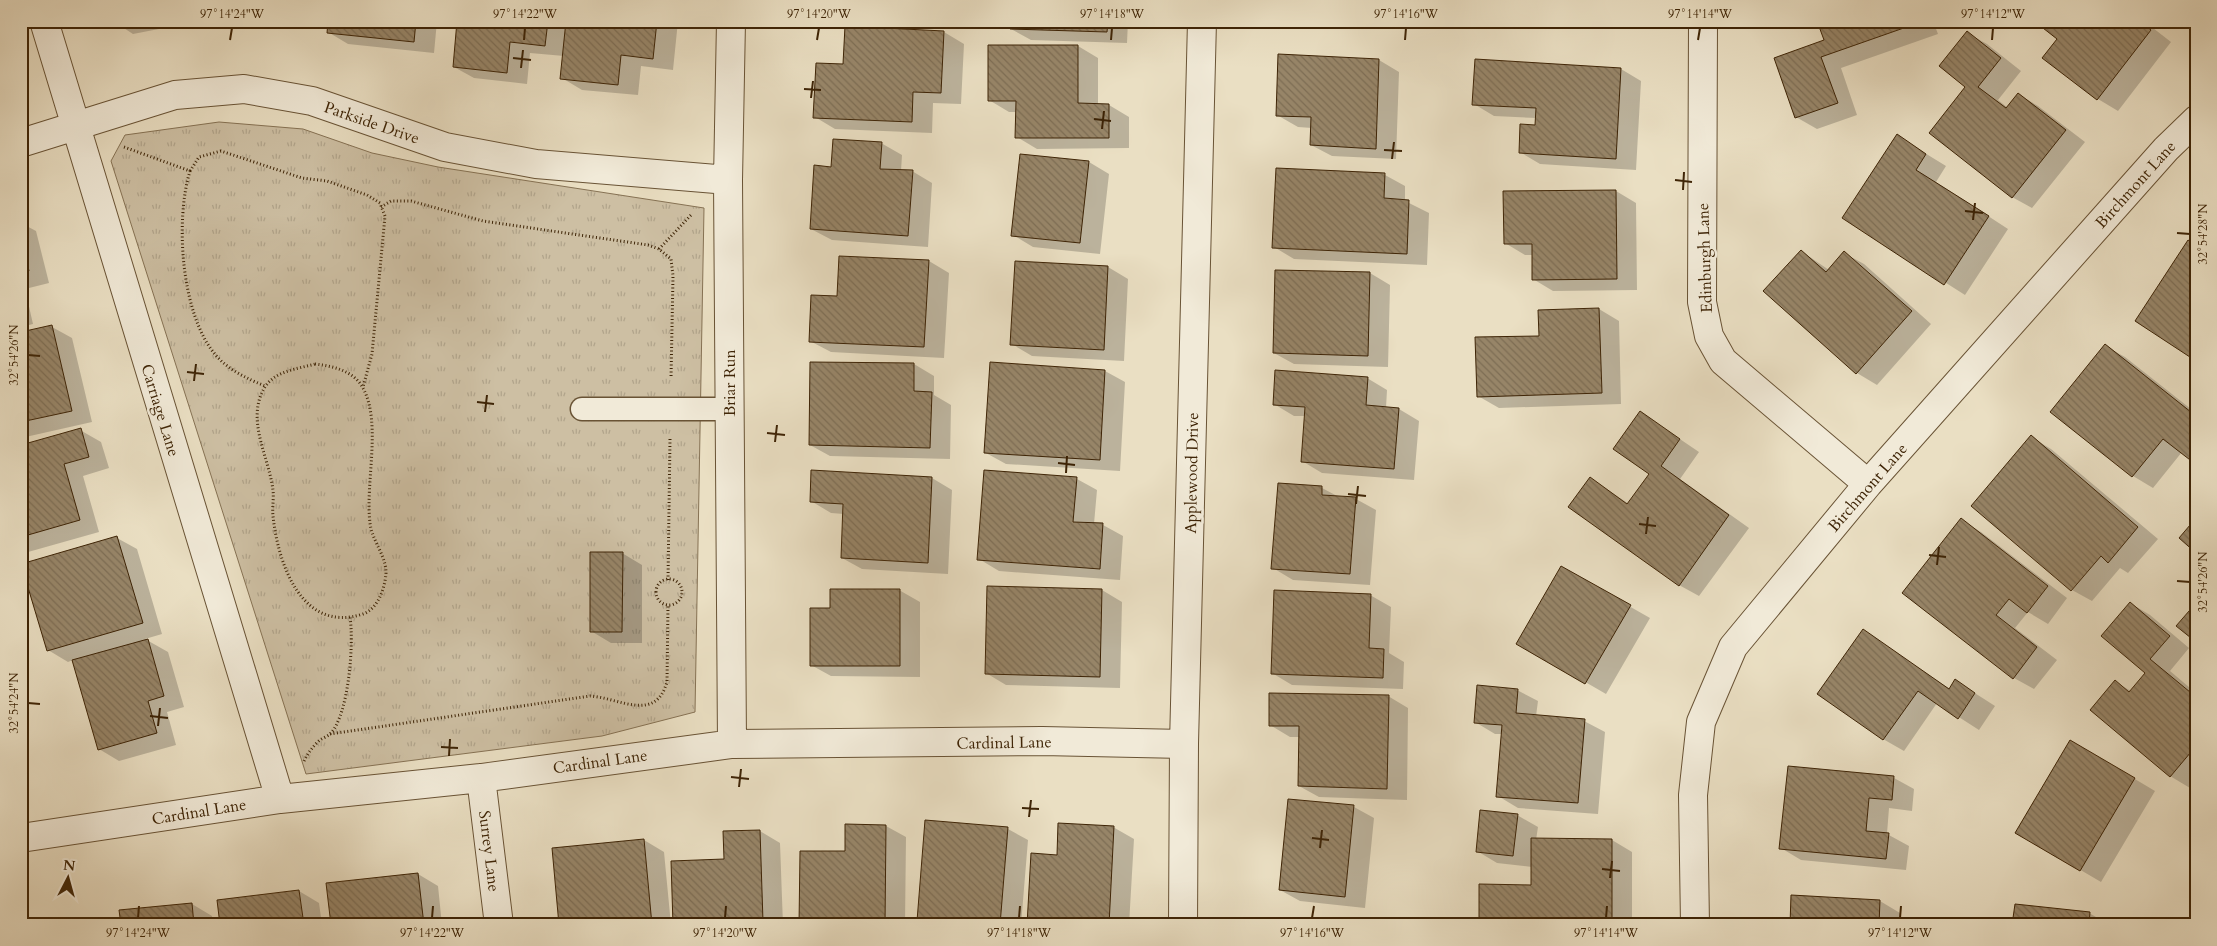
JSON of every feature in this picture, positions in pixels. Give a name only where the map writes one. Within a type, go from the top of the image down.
[{"type":"street","name":"Carriage Lane","points":[[44,21],[280,799]]},
{"type":"street","name":"Briar Run","points":[[730,21],[728,180],[732,744]]},
{"type":"street","name":"Applewood Drive","points":[[1183,925],[1184,744],[1202,21]]},
{"type":"street","name":"Edinburgh Lane","points":[[1703,21],[1702,302],[1709,336],[1723,361],[1868,484]]},
{"type":"street","name":"Parkside Drive","points":[[21,143],[175,95],[244,88],[312,101],[454,149],[536,164],[728,180]]},
{"type":"street","name":"Birchmont Lane","points":[[1694,925],[1693,795],[1701,722],[1733,647],[1868,484],[2166,149],[2196,120]]},
{"type":"street","name":"Cardinal Lane","points":[[21,838],[280,799],[481,778],[732,744],[1042,741],[1184,744]]},
{"type":"street","name":"Surrey Lane","points":[[481,778],[499,925]]},
{"type":"lane","points":[[582,408],[730,409]]},
{"type":"path","points":[[124,147],[190,171]]},
{"type":"path","points":[[265,386],[244,377],[214,354],[196,322],[186,277],[182,221],[184,191],[190,171],[200,157],[221,151],[302,178],[327,181],[367,195],[380,203],[385,216],[372,354],[363,387]]},
{"type":"path","points":[[381,207],[392,200],[411,201],[483,221],[625,241],[659,249],[671,259],[673,276],[668,580]]},
{"type":"path","points":[[659,249],[691,215]]},
{"type":"path","points":[[315,364],[330,366],[347,372],[363,387],[371,413],[372,445],[368,484],[370,525],[383,557],[386,573],[377,604],[366,613],[350,617],[330,616],[316,611],[304,600],[281,558],[273,516],[273,490],[257,416],[258,400],[265,386],[275,376],[315,364]]},
{"type":"path","points":[[668,580],[676,581],[682,591],[678,602],[668,605],[658,600],[656,592],[659,583],[668,580]]},
{"type":"path","points":[[330,734],[590,696],[606,697],[637,706],[649,705],[664,693],[667,682],[668,605]]},
{"type":"path","points":[[299,764],[304,761],[314,746],[330,734],[337,721],[351,669],[353,635],[350,617]]},
{"type":"green space","points":[[219,122],[303,129],[372,153],[438,167],[704,208],[695,712],[602,736],[306,774],[111,161],[125,135]]},
{"type":"building","points":[[328,21],[416,21],[414,42],[327,33]]},
{"type":"building","points":[[457,21],[548,21],[545,46],[510,42],[507,73],[453,67]]},
{"type":"building","points":[[566,21],[657,21],[653,59],[621,55],[618,85],[560,79]]},
{"type":"building","points":[[1010,21],[1108,21],[1107,32],[1010,29]]},
{"type":"building","points":[[1817,21],[1918,21],[1918,23],[1821,57],[1838,103],[1795,118],[1774,58],[1824,40]]},
{"type":"building","points":[[2034,21],[2140,21],[2151,30],[2097,100],[2042,58],[2057,39]]},
{"type":"building","points":[[845,26],[944,31],[941,93],[913,92],[912,122],[813,118],[816,63],[843,64]]},
{"type":"building","points":[[1967,31],[2001,58],[1978,87],[2006,108],[2018,93],[2066,130],[2012,198],[1929,133],[1965,87],[1939,66]]},
{"type":"building","points":[[988,45],[1078,45],[1078,103],[1109,104],[1109,138],[1015,138],[1016,101],[988,101]]},
{"type":"building","points":[[1278,54],[1379,59],[1376,149],[1310,145],[1311,117],[1276,116]]},
{"type":"building","points":[[1475,59],[1621,68],[1616,159],[1519,153],[1520,124],[1535,125],[1536,108],[1472,105]]},
{"type":"building","points":[[1897,134],[1926,154],[1916,170],[1989,216],[1944,285],[1842,218]]},
{"type":"building","points":[[833,139],[882,142],[880,169],[913,170],[908,236],[810,229],[814,165],[831,167]]},
{"type":"building","points":[[1020,154],[1089,161],[1080,243],[1011,236]]},
{"type":"building","points":[[1276,168],[1385,173],[1384,198],[1409,200],[1407,254],[1272,248]]},
{"type":"building","points":[[1616,190],[1617,279],[1532,280],[1532,244],[1504,244],[1503,191]]},
{"type":"building","points":[[21,239],[29,271],[21,274]]},
{"type":"building","points":[[2188,240],[2196,245],[2196,361],[2135,321]]},
{"type":"building","points":[[1801,250],[1826,272],[1844,251],[1912,311],[1856,374],[1763,291]]},
{"type":"building","points":[[839,256],[929,260],[924,347],[809,342],[811,295],[837,296]]},
{"type":"building","points":[[1015,261],[1108,266],[1104,350],[1010,345]]},
{"type":"building","points":[[1275,270],[1370,272],[1368,356],[1273,353]]},
{"type":"building","points":[[1599,308],[1602,393],[1477,397],[1475,337],[1539,336],[1538,310]]},
{"type":"building","points":[[52,325],[72,411],[21,422],[21,332]]},
{"type":"building","points":[[2105,344],[2196,416],[2194,463],[2163,439],[2132,477],[2050,412]]},
{"type":"building","points":[[810,362],[914,363],[914,391],[932,392],[930,448],[809,445]]},
{"type":"building","points":[[990,362],[1105,370],[1100,460],[984,453]]},
{"type":"building","points":[[1275,370],[1368,377],[1366,405],[1399,408],[1394,469],[1301,462],[1305,407],[1273,405]]},
{"type":"building","points":[[1640,411],[1680,439],[1661,466],[1729,515],[1679,586],[1568,507],[1590,477],[1627,504],[1649,474],[1613,449]]},
{"type":"building","points":[[81,428],[89,457],[64,464],[80,520],[21,537],[21,445]]},
{"type":"building","points":[[2031,435],[2138,527],[2108,563],[2101,556],[2071,591],[1971,506]]},
{"type":"building","points":[[811,470],[932,477],[928,563],[841,558],[843,504],[810,502]]},
{"type":"building","points":[[984,470],[1077,477],[1073,522],[1103,523],[1100,569],[977,560]]},
{"type":"building","points":[[1278,483],[1322,486],[1322,495],[1356,497],[1350,574],[1271,569]]},
{"type":"building","points":[[1961,518],[2048,586],[2027,613],[2009,599],[1996,615],[2037,647],[2013,679],[1902,593]]},
{"type":"building","points":[[2196,518],[2196,553],[2179,538]]},
{"type":"building","points":[[117,536],[143,623],[47,651],[21,564]]},
{"type":"building","points":[[590,552],[623,552],[622,632],[590,632]]},
{"type":"building","points":[[1561,566],[1631,605],[1585,684],[1516,644]]},
{"type":"building","points":[[987,586],[1102,589],[1100,677],[985,674]]},
{"type":"building","points":[[830,589],[900,589],[900,666],[810,666],[810,608],[830,608]]},
{"type":"building","points":[[1274,590],[1371,594],[1369,648],[1384,649],[1383,678],[1271,674]]},
{"type":"building","points":[[2130,602],[2170,636],[2150,659],[2196,697],[2196,746],[2170,777],[2090,710],[2115,680],[2129,692],[2145,673],[2101,636]]},
{"type":"building","points":[[2196,603],[2196,642],[2176,626]]},
{"type":"building","points":[[1863,629],[1949,689],[1955,679],[1975,693],[1958,719],[1918,691],[1883,740],[1817,694]]},
{"type":"building","points":[[148,639],[164,696],[148,701],[157,733],[98,750],[72,660]]},
{"type":"building","points":[[1477,685],[1518,689],[1516,713],[1585,719],[1578,803],[1496,797],[1502,725],[1474,723]]},
{"type":"building","points":[[1269,693],[1389,695],[1387,789],[1298,786],[1299,726],[1269,726]]},
{"type":"building","points":[[2070,740],[2135,778],[2080,871],[2015,833]]},
{"type":"building","points":[[1788,766],[1894,776],[1892,800],[1869,798],[1866,831],[1889,833],[1886,859],[1779,849]]},
{"type":"building","points":[[1288,799],[1354,805],[1345,897],[1279,890]]},
{"type":"building","points":[[1480,810],[1518,814],[1513,856],[1476,852]]},
{"type":"building","points":[[925,820],[1008,827],[1000,925],[917,921]]},
{"type":"building","points":[[1058,823],[1114,826],[1109,925],[1027,925],[1031,853],[1057,855]]},
{"type":"building","points":[[845,824],[886,825],[885,925],[799,925],[800,851],[845,851]]},
{"type":"building","points":[[760,830],[763,922],[673,925],[671,861],[724,859],[723,831]]},
{"type":"building","points":[[1531,838],[1612,839],[1612,923],[1479,923],[1479,884],[1531,885]]},
{"type":"building","points":[[644,839],[652,925],[559,925],[552,848]]},
{"type":"building","points":[[418,873],[424,925],[331,925],[326,883]]},
{"type":"building","points":[[299,890],[304,925],[220,925],[217,900]]},
{"type":"building","points":[[1791,895],[1880,900],[1879,925],[1790,925]]},
{"type":"building","points":[[192,903],[194,925],[121,925],[119,910]]},
{"type":"building","points":[[2015,904],[2090,912],[2089,925],[2012,925]]},
{"type":"building","points":[[1356,918],[1356,925],[1298,925],[1297,920]]}]
